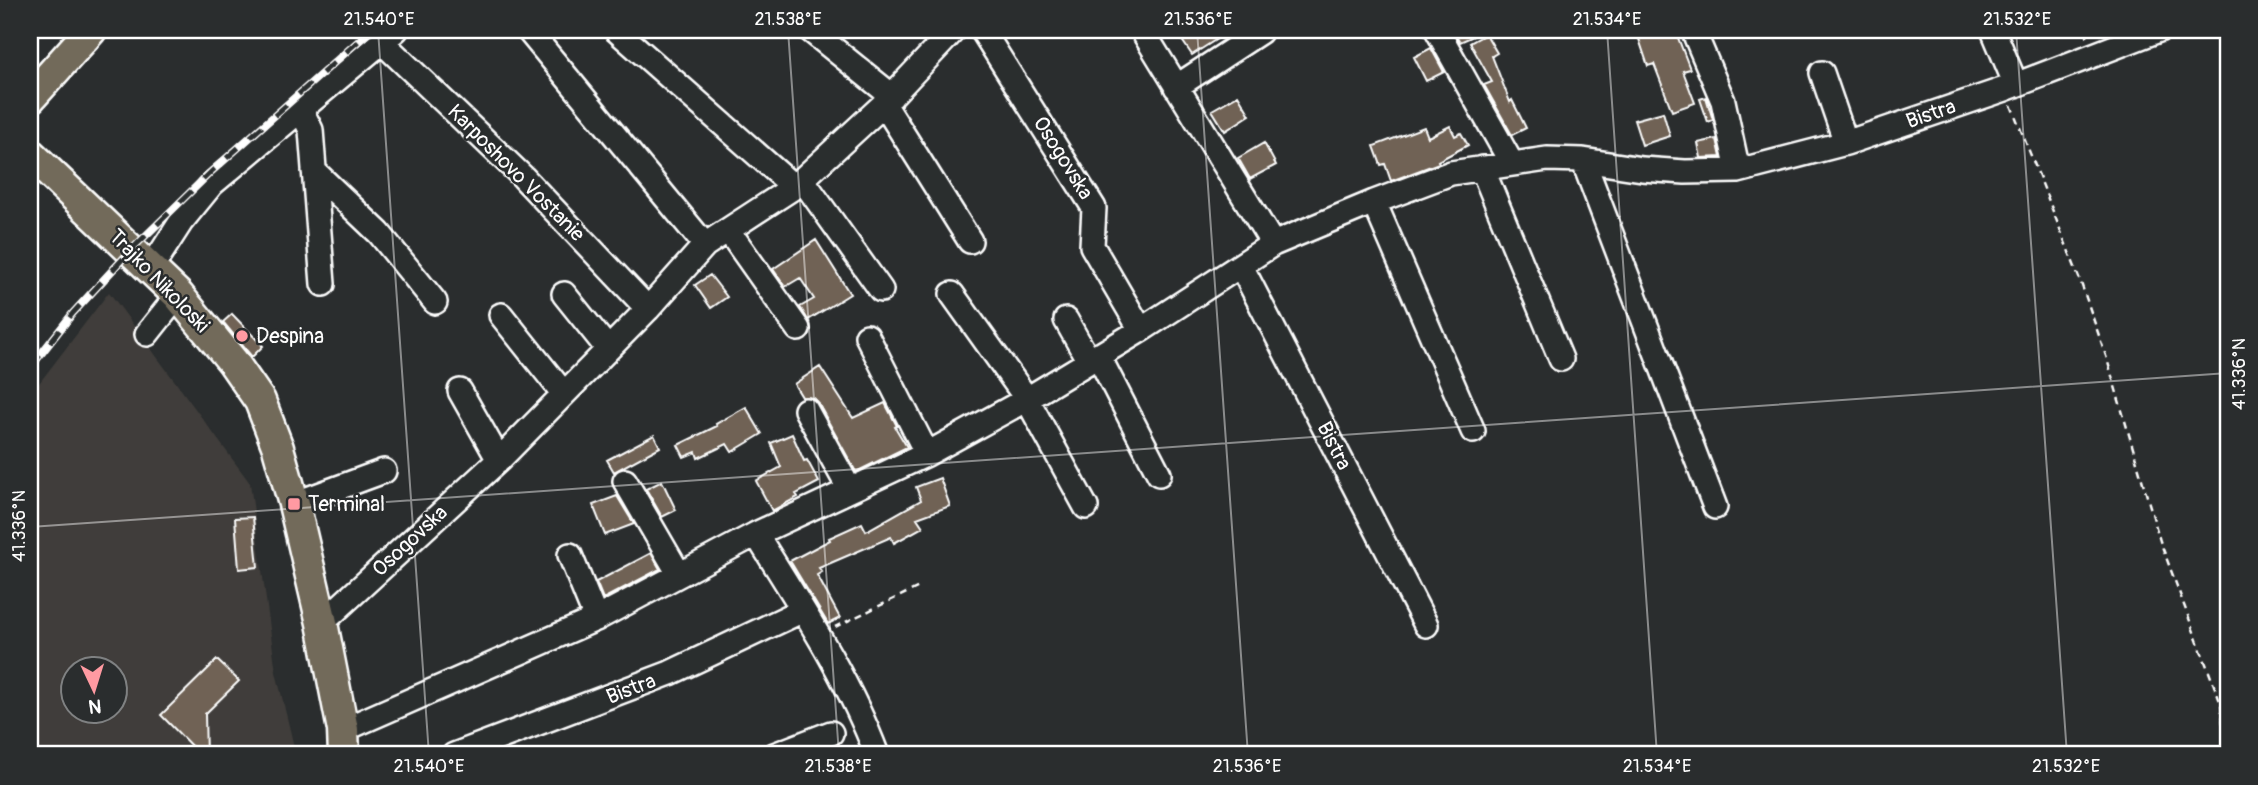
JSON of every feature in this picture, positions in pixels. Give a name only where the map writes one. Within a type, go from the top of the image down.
[{"type":"main road","points":[[30,98],[91,30]]},
{"type":"main road","name":"Trajko Nikoloski","points":[[30,154],[178,295],[233,362],[260,401],[278,448],[294,505],[322,623],[344,743]]},
{"type":"street","points":[[528,30],[705,245]]},
{"type":"street","points":[[616,30],[798,183],[881,290]]},
{"type":"street","points":[[810,30],[888,100],[971,241]]},
{"type":"street","name":"Osogovska","points":[[322,623],[499,460],[648,309],[705,245],[798,183],[888,100],[954,30]]},
{"type":"street","name":"Osogovska","points":[[982,30],[1094,208],[1092,246],[1141,330]]},
{"type":"street","points":[[1142,30],[1273,244]]},
{"type":"street","points":[[1176,87],[1260,32],[1259,30]]},
{"type":"street","points":[[1437,30],[1512,164]]},
{"type":"street","points":[[1693,30],[1723,101],[1738,171]]},
{"type":"street","points":[[1993,30],[2010,87]]},
{"type":"street","name":"Bistra","points":[[344,743],[596,620],[756,534],[927,454],[1027,399],[1141,330],[1273,244],[1374,202],[1451,173],[1547,159],[1583,160],[1642,169],[1738,171],[1846,143],[2010,87],[2159,30]]},
{"type":"street","name":"Karposhovo Vostanie","points":[[150,270],[181,222],[212,184],[388,35],[648,309]]},
{"type":"street","points":[[1822,73],[1846,143]]},
{"type":"street","points":[[300,110],[311,130],[323,284]]},
{"type":"street","points":[[1583,160],[1715,507]]},
{"type":"street","points":[[1482,168],[1561,359]]},
{"type":"street","points":[[314,172],[379,233],[435,302]]},
{"type":"street","points":[[1374,202],[1473,431]]},
{"type":"street","points":[[728,230],[798,328]]},
{"type":"street","name":"Bistra","points":[[1241,266],[1426,625]]},
{"type":"street","points":[[564,293],[608,349]]},
{"type":"street","points":[[952,294],[1027,399],[1086,507]]},
{"type":"street","points":[[147,334],[178,295]]},
{"type":"street","points":[[501,315],[564,394]]},
{"type":"street","points":[[1066,320],[1094,358],[1159,474]]},
{"type":"street","points":[[867,336],[927,454]]},
{"type":"street","points":[[460,390],[499,460]]},
{"type":"street","points":[[806,410],[849,490]]},
{"type":"street","points":[[294,505],[384,471]]},
{"type":"street","points":[[625,481],[679,574]]},
{"type":"street","points":[[756,534],[803,610],[863,717],[877,755]]},
{"type":"street","points":[[570,555],[596,620]]},
{"type":"street","name":"Bistra","points":[[454,755],[670,673],[803,610]]},
{"type":"street","points":[[774,755],[831,733]]},
{"type":"path","points":[[2010,87],[2107,359],[2160,541],[2221,704],[2226,755]]},
{"type":"path","points":[[817,635],[920,586]]},
{"type":"shaded area","points":[[109,292],[250,483],[276,672],[296,755],[30,755],[30,395]]},
{"type":"building","points":[[1175,30],[1231,30],[1192,55]]},
{"type":"building","points":[[1453,30],[1487,30],[1460,42]]},
{"type":"building","points":[[1636,30],[1675,30],[1690,69],[1683,71],[1695,103],[1672,111],[1654,64],[1648,66]]},
{"type":"building","points":[[1486,34],[1497,53],[1492,56],[1510,102],[1512,100],[1526,128],[1512,135],[1484,85],[1492,82],[1470,43]]},
{"type":"building","points":[[1431,48],[1444,72],[1426,81],[1414,57]]},
{"type":"building","points":[[1238,95],[1250,115],[1225,131],[1212,110]]},
{"type":"building","points":[[1706,97],[1713,120],[1708,122],[1700,99]]},
{"type":"building","points":[[1663,112],[1670,136],[1642,145],[1634,120]]},
{"type":"building","points":[[1450,126],[1455,136],[1461,133],[1468,145],[1438,161],[1439,163],[1391,181],[1374,146],[1424,127],[1428,137]]},
{"type":"building","points":[[1717,139],[1721,157],[1701,158],[1698,143]]},
{"type":"building","points":[[1264,143],[1276,165],[1250,179],[1238,158]]},
{"type":"building","points":[[816,240],[850,294],[808,320],[800,307],[814,299],[800,278],[785,287],[773,269]]},
{"type":"building","points":[[710,275],[727,297],[711,308],[695,285]]},
{"type":"building","name":"Despina","points":[[232,314],[263,346],[252,357],[223,322]]},
{"type":"building","points":[[820,367],[853,418],[885,403],[907,447],[856,472],[818,403],[813,398],[802,397],[794,384]]},
{"type":"building","points":[[746,407],[762,434],[732,452],[727,444],[698,458],[696,452],[684,457],[678,445],[717,426],[716,424]]},
{"type":"building","points":[[792,434],[804,461],[807,460],[819,482],[772,511],[756,481],[781,467],[771,443]]},
{"type":"building","points":[[654,435],[660,447],[614,472],[607,460]]},
{"type":"building","points":[[940,478],[950,506],[917,518],[923,527],[894,543],[891,537],[819,568],[822,572],[817,575],[840,618],[828,624],[790,561],[830,540],[829,538],[862,523],[866,531],[921,500],[916,487]]},
{"type":"building","points":[[662,481],[676,510],[662,517],[646,489]]},
{"type":"building","points":[[617,496],[634,524],[605,535],[593,505]]},
{"type":"building","points":[[253,517],[258,567],[239,569],[235,518]]},
{"type":"building","points":[[651,553],[660,569],[603,599],[596,582]]},
{"type":"building","points":[[217,660],[239,681],[205,714],[206,755],[200,755],[161,715]]},
{"type":"railway","points":[[30,368],[73,313],[131,250],[212,171],[371,30]]},
{"type":"place","name":"Despina","points":[[242,336]]},
{"type":"place","name":"Terminal","points":[[294,504]]}]
